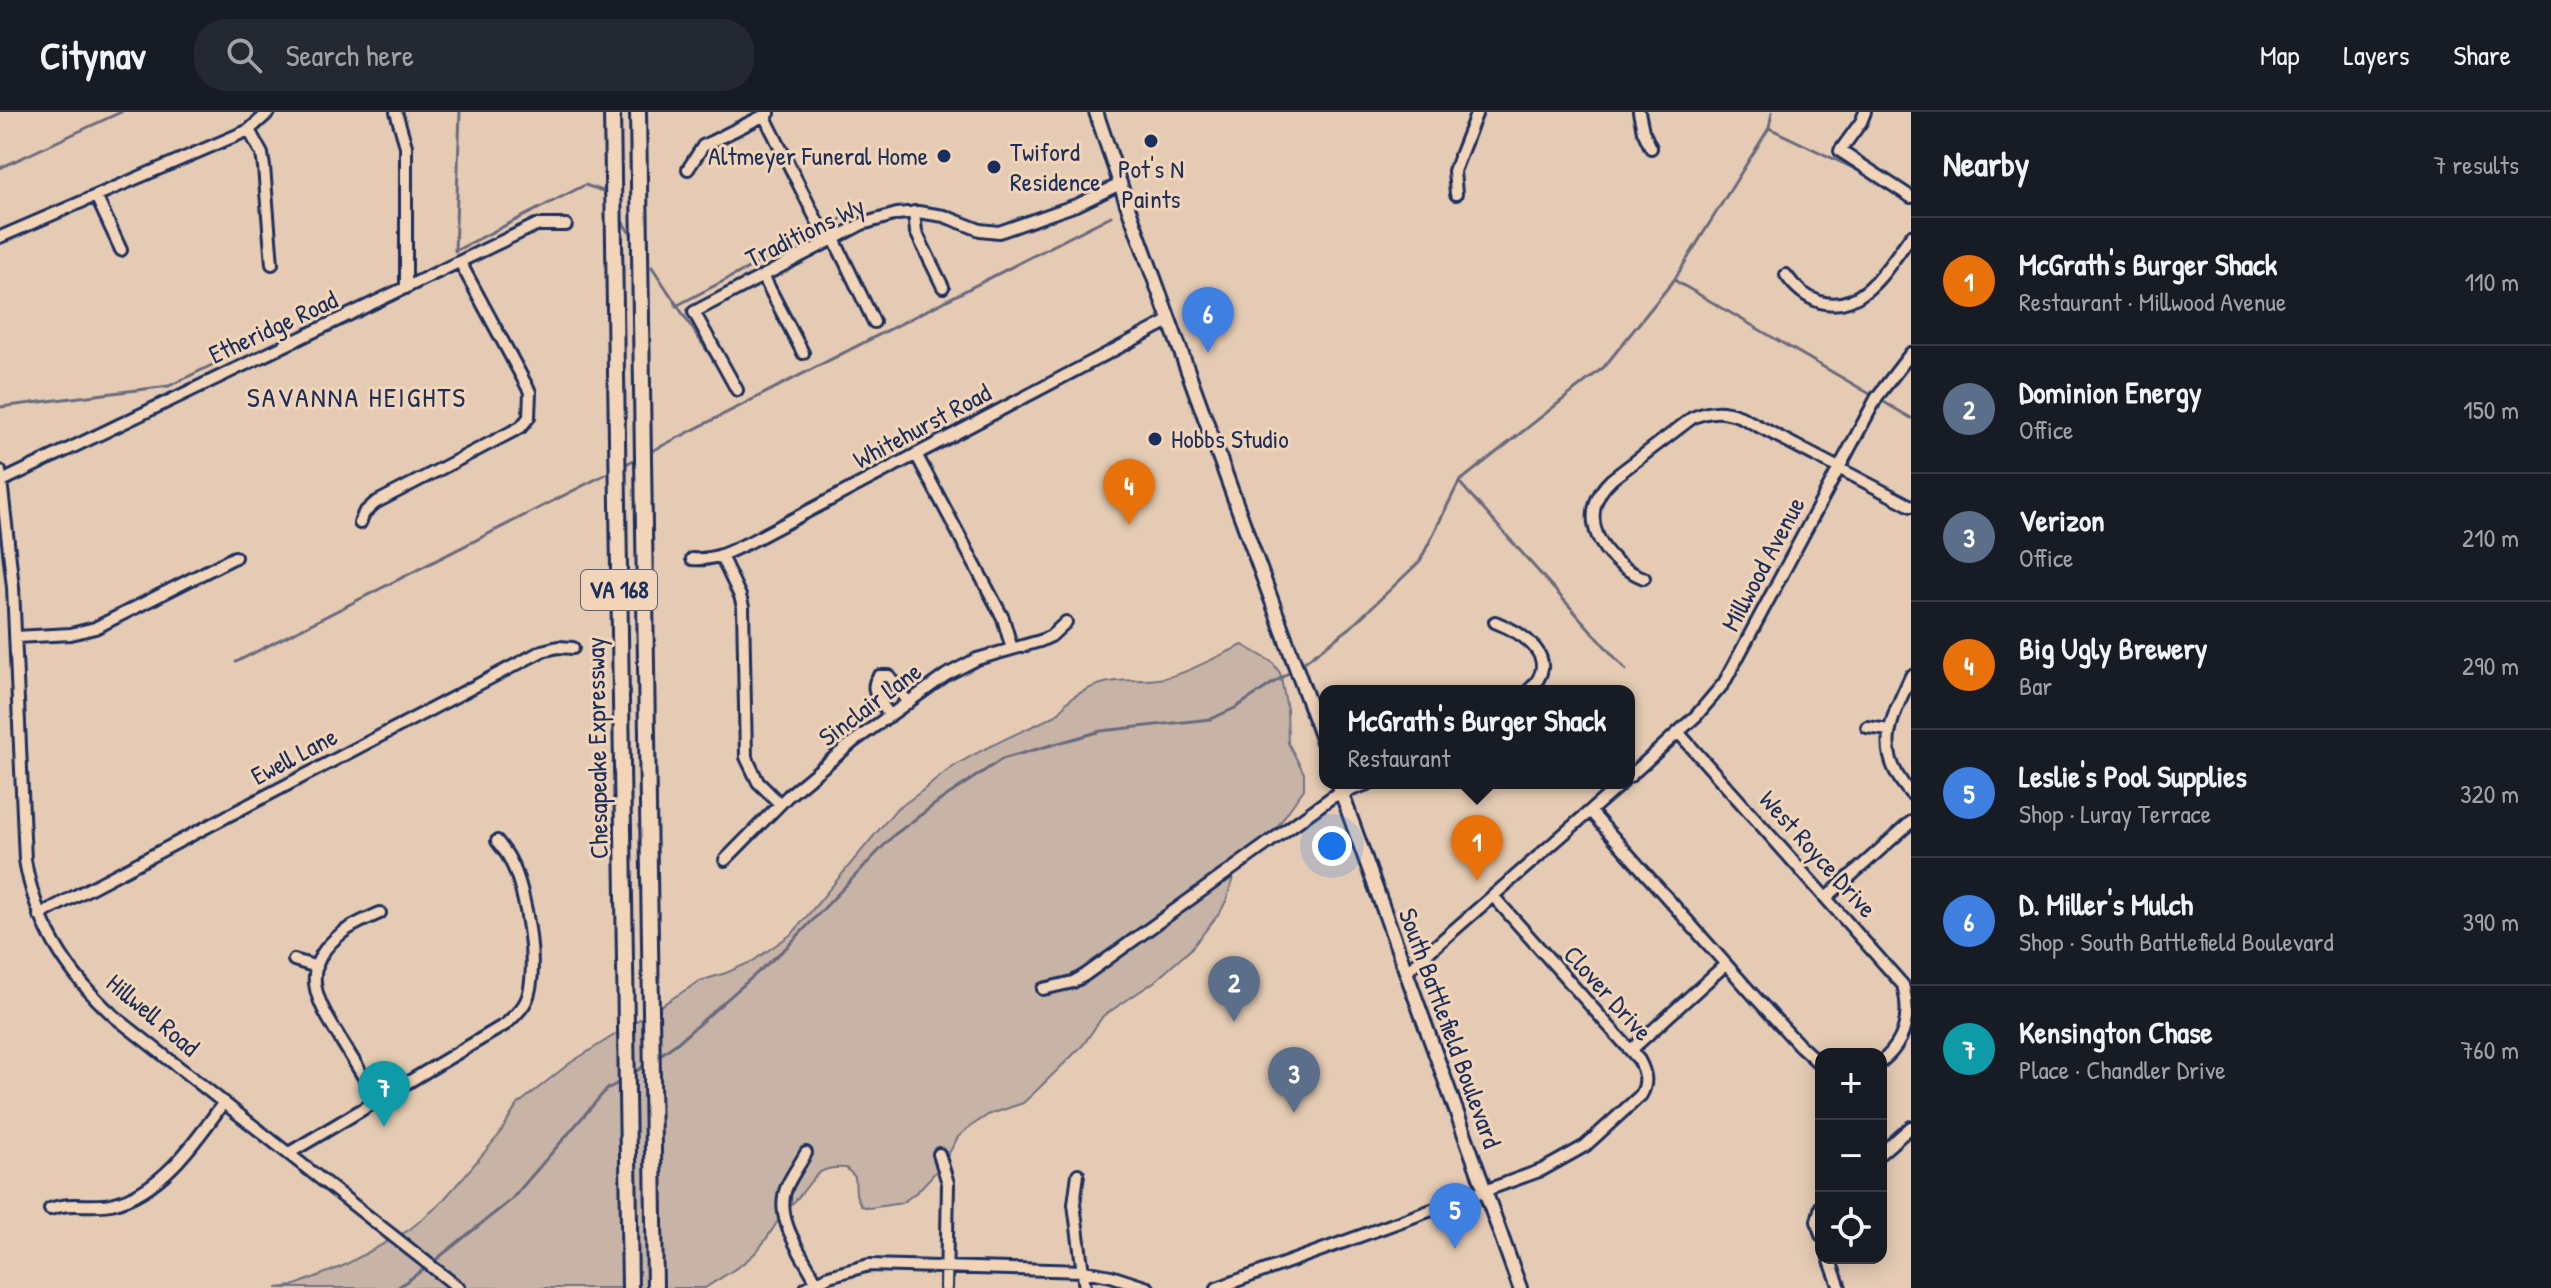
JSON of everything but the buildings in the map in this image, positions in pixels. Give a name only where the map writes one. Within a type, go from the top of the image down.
[{"type":"highway","points":[[603,112],[614,191]]},
{"type":"highway","name":"Chesapeake Expressway","points":[[612,112],[630,1288]]},
{"type":"highway","name":"Chesapeake Expressway","points":[[638,112],[655,1288]]},
{"type":"highway","points":[[640,233],[647,170],[647,112]]},
{"type":"main road","points":[[1096,112],[1319,731]]},
{"type":"main road","name":"South Battlefield Boulevard","points":[[1340,789],[1520,1288]]},
{"type":"street","points":[[0,237],[249,130],[269,112]]},
{"type":"street","points":[[396,112],[406,146],[406,288]]},
{"type":"street","points":[[1456,194],[1454,171],[1477,112]]},
{"type":"street","points":[[1639,112],[1651,148]]},
{"type":"street","points":[[1865,112],[1840,151],[1911,197]]},
{"type":"street","points":[[688,169],[703,146],[767,114],[825,237],[834,239],[874,322]]},
{"type":"street","points":[[249,130],[262,154],[272,264]]},
{"type":"street","name":"Traditions Wy","points":[[737,390],[694,312],[862,224],[914,212],[944,216],[980,230],[999,232],[1079,204],[1120,184]]},
{"type":"street","points":[[96,196],[121,250]]},
{"type":"street","points":[[914,212],[916,232],[943,287]]},
{"type":"street","name":"Etheridge Road","points":[[1,478],[536,225],[566,225]]},
{"type":"street","points":[[1786,275],[1797,290],[1817,301],[1835,304],[1852,300],[1869,289],[1911,236]]},
{"type":"street","points":[[360,523],[364,513],[375,503],[521,427],[529,417],[530,392],[460,262]]},
{"type":"street","points":[[763,276],[803,353]]},
{"type":"street","name":"Whitehurst Road","points":[[692,559],[721,556],[1169,321]]},
{"type":"street","name":"Millwood Avenue","points":[[1635,771],[1704,708],[1730,672],[1877,397],[1911,353]]},
{"type":"street","points":[[1644,578],[1620,564],[1603,547],[1594,523],[1596,501],[1612,479],[1692,418],[1715,411],[1726,412],[1911,506]]},
{"type":"street","points":[[916,454],[1003,618],[1012,649]]},
{"type":"street","name":"Hillwell Road","points":[[1,478],[13,587],[25,860],[39,915],[65,961],[101,1005],[458,1287]]},
{"type":"street","points":[[721,556],[743,607],[746,757],[752,774],[780,804]]},
{"type":"street","points":[[16,637],[71,634],[95,628],[235,557]]},
{"type":"street","name":"Sinclair Lane","points":[[725,860],[780,804],[853,742],[908,703],[963,665],[1051,636],[1066,622]]},
{"type":"street","points":[[1495,622],[1523,635],[1536,649],[1541,674],[1533,685]]},
{"type":"street","name":"Ewell Lane","points":[[39,915],[542,651],[558,647],[573,648]]},
{"type":"street","points":[[890,716],[874,691],[874,681],[879,676],[889,676],[908,703]]},
{"type":"street","points":[[1911,676],[1889,730],[1888,751],[1899,781],[1911,794]]},
{"type":"street","points":[[1867,727],[1889,730]]},
{"type":"street","name":"West Royce Drive","points":[[1678,732],[1890,968],[1905,989],[1909,1001],[1909,1021],[1903,1037],[1887,1057]]},
{"type":"street","points":[[1043,989],[1073,982],[1085,975],[1339,789]]},
{"type":"street","points":[[1407,971],[1615,789]]},
{"type":"street","points":[[1590,811],[1815,1060]]},
{"type":"street","points":[[1827,897],[1911,822]]},
{"type":"street","points":[[289,1153],[506,1024],[527,1000],[533,969],[527,920],[517,875],[511,860],[497,841]]},
{"type":"street","name":"Clover Drive","points":[[1485,1191],[1560,1162],[1585,1146],[1636,1101],[1646,1087],[1642,1066],[1631,1050],[1493,896]]},
{"type":"street","points":[[377,1099],[321,1008],[314,984],[317,967],[328,946],[345,930],[380,913]]},
{"type":"street","points":[[294,960],[317,967]]},
{"type":"street","points":[[1631,1050],[1726,964]]},
{"type":"street","points":[[50,1209],[60,1205],[106,1205],[131,1197],[172,1165],[196,1140],[224,1102]]},
{"type":"street","points":[[1887,1148],[1911,1127]]},
{"type":"street","points":[[806,1153],[787,1187],[783,1206],[786,1223],[816,1281]]},
{"type":"street","points":[[939,1154],[948,1183],[946,1288]]},
{"type":"street","points":[[1078,1174],[1074,1204],[1085,1288]]},
{"type":"street","points":[[1217,1288],[1485,1191]]},
{"type":"street","points":[[1831,1264],[1840,1288]]},
{"type":"street","points":[[806,1288],[816,1281],[869,1265],[1084,1271],[1121,1278],[1148,1288]]},
{"type":"shaded area","points":[[1243,645],[1272,662],[1280,673],[1287,709],[1288,743],[1304,773],[1304,789],[1272,834],[1248,852],[1236,867],[1221,911],[1190,950],[1154,982],[1103,1016],[1083,1045],[1023,1103],[988,1115],[968,1128],[958,1137],[943,1164],[902,1203],[869,1208],[861,1206],[856,1194],[855,1177],[846,1168],[824,1170],[784,1212],[756,1252],[705,1288],[276,1288],[293,1286],[343,1266],[409,1230],[439,1205],[467,1173],[499,1135],[517,1105],[570,1063],[700,981],[753,961],[793,933],[897,808],[953,767],[1056,715],[1069,700],[1090,688],[1114,681],[1174,675]]},
{"type":"waterway","points":[[0,168],[121,112]]},
{"type":"waterway","points":[[460,112],[455,251],[585,185],[603,191],[606,196]]},
{"type":"waterway","points":[[1299,666],[1350,628],[1420,561],[1459,482],[1604,367],[1674,280],[1769,128],[1772,112]]},
{"type":"waterway","points":[[1769,128],[1874,178]]},
{"type":"waterway","points":[[827,226],[851,214]]},
{"type":"waterway","points":[[652,451],[1111,216]]},
{"type":"waterway","points":[[622,221],[629,232]]},
{"type":"waterway","points":[[676,306],[815,233]]},
{"type":"waterway","points":[[652,267],[725,378]]},
{"type":"waterway","points":[[1674,280],[1870,394]]},
{"type":"waterway","points":[[0,407],[169,386],[216,363]]},
{"type":"waterway","points":[[1882,401],[1911,418]]},
{"type":"waterway","points":[[626,464],[634,460]]},
{"type":"waterway","points":[[236,662],[608,473]]},
{"type":"waterway","points":[[1459,482],[1626,670]]},
{"type":"waterway","points":[[656,1058],[788,946],[894,835],[1002,759],[1101,731],[1211,719],[1235,708],[1293,670]]},
{"type":"waterway","points":[[632,1074],[646,1065]]},
{"type":"waterway","points":[[433,1262],[511,1200],[606,1090],[623,1080]]},
{"type":"waterway","points":[[397,1288],[427,1267]]},
{"type":"place","name":"Pot's N Paints","points":[[1151,141]]},
{"type":"place","name":"Altmeyer Funeral Home","points":[[944,156]]},
{"type":"place","name":"Twiford Residence","points":[[994,167]]},
{"type":"place","name":"D. Miller's Mulch","points":[[1208,353]]},
{"type":"place","name":"Hobbs Studio","points":[[1155,439]]},
{"type":"place","name":"Big Ugly Brewery","points":[[1129,525]]},
{"type":"place","name":"McGrath's Burger Shack","points":[[1477,881]]},
{"type":"place","name":"Dominion Energy","points":[[1234,1022]]},
{"type":"place","name":"Verizon","points":[[1294,1113]]},
{"type":"place","name":"Kensington Chase","points":[[384,1127]]},
{"type":"place","name":"Leslie's Pool Supplies","points":[[1455,1249]]},
{"type":"district","name":"SAVANNA HEIGHTS","points":[[357,397]]}]
